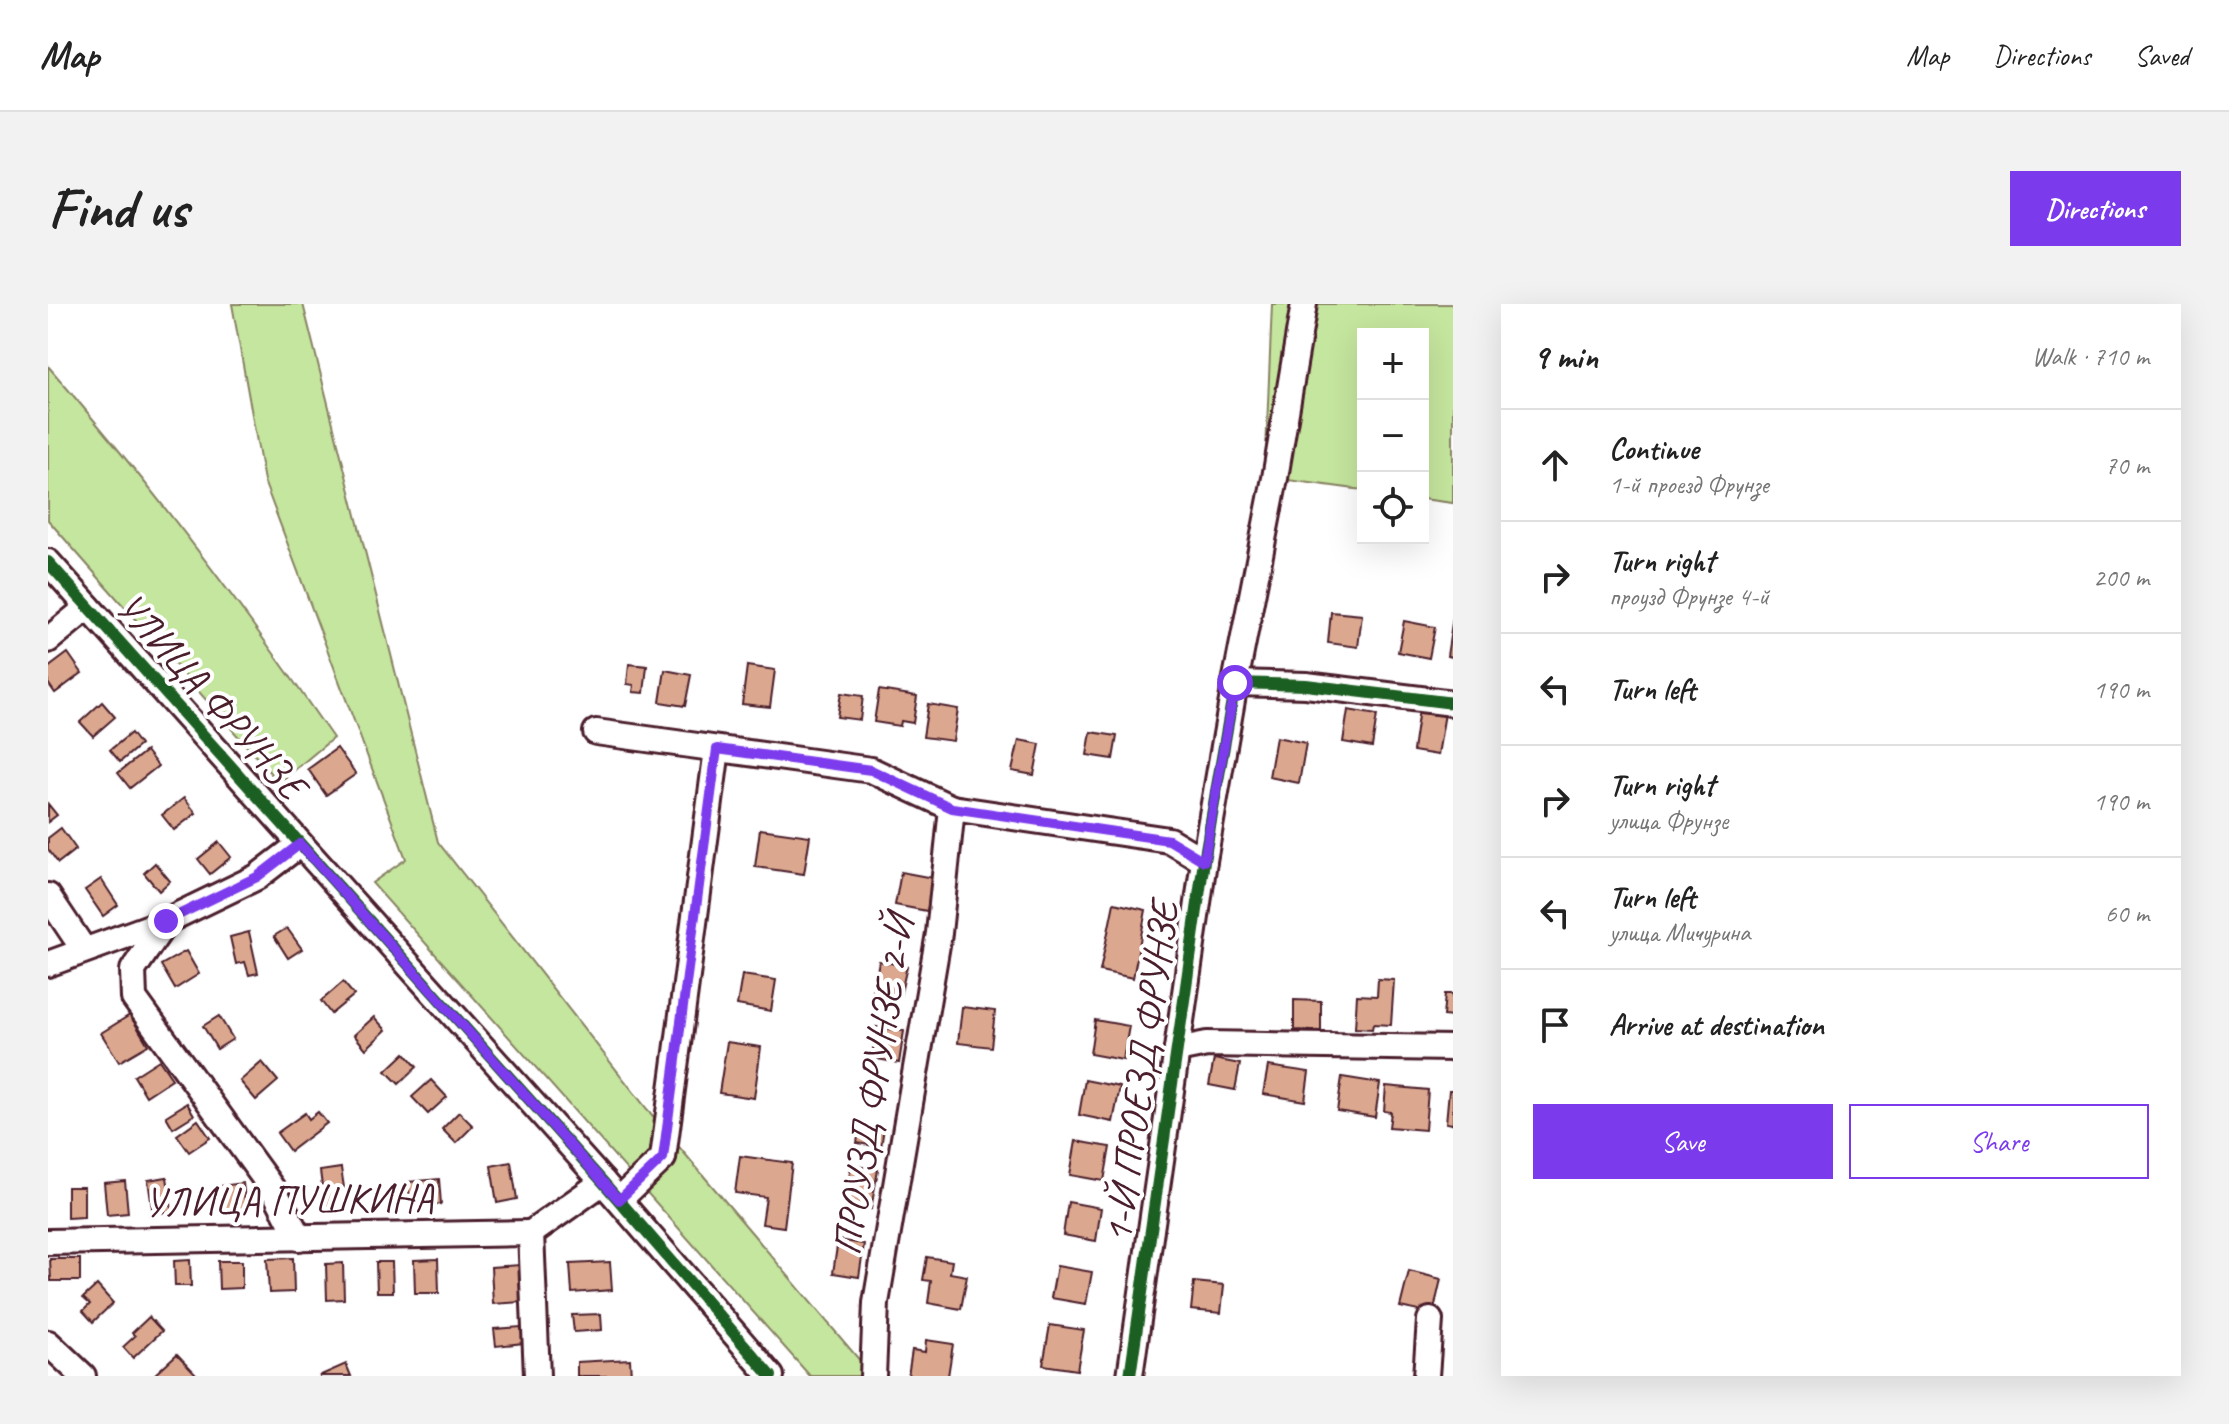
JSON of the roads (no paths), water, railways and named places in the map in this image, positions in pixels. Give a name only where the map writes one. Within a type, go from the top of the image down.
[{"type":"street","name":"1-Й ПРОЕЗД ФРУНЗЕ","points":[[1130,1376],[1204,861],[1304,304]]},
{"type":"street","name":"УЛИЦА ФРУНЗЕ","points":[[48,562],[611,1191],[771,1376]]},
{"type":"street","points":[[48,640],[88,607]]},
{"type":"street","points":[[1235,683],[1306,685],[1453,703]]},
{"type":"street","points":[[596,732],[871,770],[952,808],[1169,840],[1204,861]]},
{"type":"street","points":[[537,1376],[531,1233],[611,1191],[663,1158],[717,749]]},
{"type":"street","name":"ПРОУЗД ФРУНЗЕ 2-Й","points":[[873,1376],[876,1303],[939,933],[952,808]]},
{"type":"street","points":[[48,964],[166,921],[257,877],[300,844]]},
{"type":"street","points":[[48,896],[84,950]]},
{"type":"street","points":[[166,921],[133,970],[134,998],[276,1194],[299,1238]]},
{"type":"street","points":[[1177,1050],[1207,1044],[1453,1048]]},
{"type":"street","name":"УЛИЦА ПУШКИНА","points":[[48,1242],[531,1233]]},
{"type":"street","points":[[1426,1376],[1430,1320]]},
{"type":"street","points":[[48,1343],[83,1376]]}]
